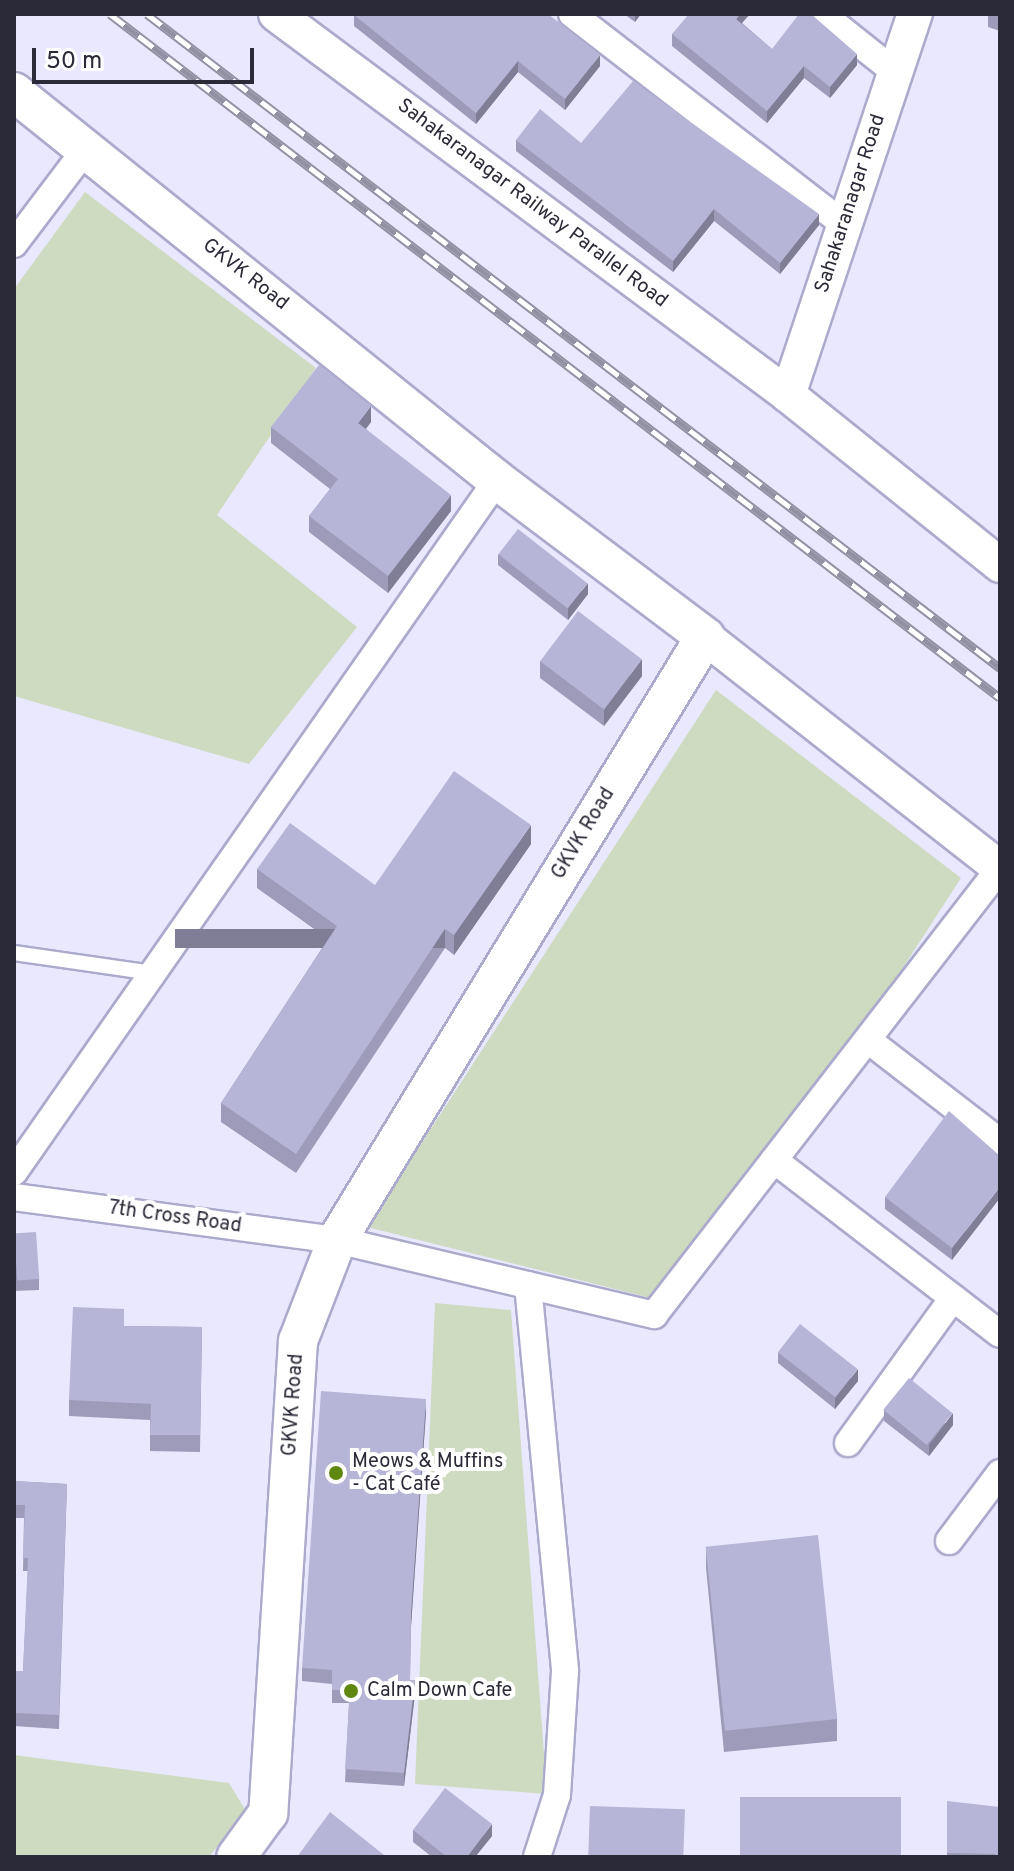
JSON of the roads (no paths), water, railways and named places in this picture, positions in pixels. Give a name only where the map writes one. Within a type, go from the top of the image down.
[{"type":"main road","name":"GKVK Road","points":[[14,92],[497,480],[705,637],[337,1240],[298,1341],[268,1813],[236,1857]]},
{"type":"street","name":"Sahakaranagar Railway Parallel Road","points":[[276,14],[788,395],[1000,565]]},
{"type":"street","points":[[572,14],[845,225]]},
{"type":"street","points":[[822,14],[895,72]]},
{"type":"street","name":"Sahakaranagar Road","points":[[788,395],[915,14]]},
{"type":"street","points":[[14,244],[85,150]]},
{"type":"street","points":[[14,1172],[497,480]]},
{"type":"street","points":[[705,637],[1000,868],[774,1160],[1000,1334]]},
{"type":"street","points":[[868,1040],[1000,1142]]},
{"type":"street","name":"7th Cross Road","points":[[14,1197],[337,1240],[654,1315],[774,1160]]},
{"type":"street","points":[[528,1285],[565,1671],[557,1795],[537,1857]]},
{"type":"street","points":[[848,1443],[953,1298]]},
{"type":"street","points":[[949,1541],[1000,1473]]},
{"type":"lane","points":[[14,953],[153,973]]},
{"type":"railway","points":[[110,14],[1000,698]]},
{"type":"railway","points":[[147,14],[1000,668]]},
{"type":"place","name":"Meows & Muffins - Cat Café","points":[[336,1473]]},
{"type":"place","name":"Calm Down Cafe","points":[[351,1691]]}]
